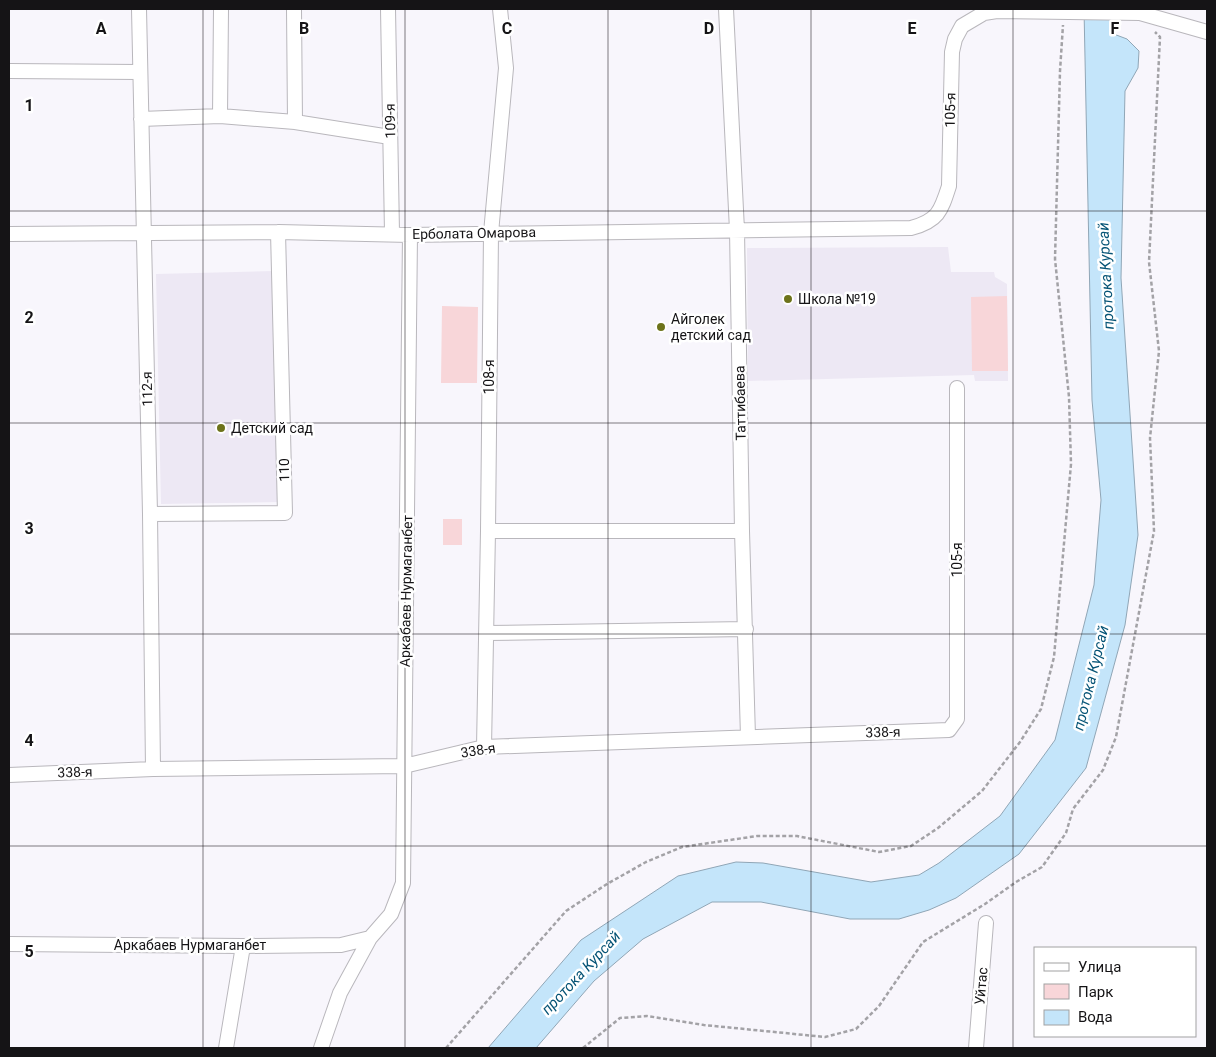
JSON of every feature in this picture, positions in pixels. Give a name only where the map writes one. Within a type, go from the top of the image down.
[{"type":"street","name":"112-я","points":[[139,9],[150,514],[153,769]]},
{"type":"street","points":[[220,116],[221,9]]},
{"type":"street","points":[[294,9],[295,122]]},
{"type":"street","name":"109-я","points":[[388,9],[392,234]]},
{"type":"street","name":"108-я","points":[[484,747],[491,233],[506,68],[500,9]]},
{"type":"street","name":"Таттибаева","points":[[726,9],[737,230],[742,531],[748,737]]},
{"type":"street","points":[[968,15],[997,11],[1040,10],[1140,14],[1207,32]]},
{"type":"street","name":"105-я","points":[[937,215],[948,186],[952,52],[955,39],[968,15]]},
{"type":"street","points":[[9,71],[139,72]]},
{"type":"street","points":[[141,119],[220,116],[295,122],[390,137]]},
{"type":"street","name":"Ерболата Омарова","points":[[9,234],[278,232],[410,234],[911,228],[923,224],[937,215]]},
{"type":"street","name":"110","points":[[150,514],[285,513],[278,232]]},
{"type":"street","name":"Аркабаев Нурмаганбет","points":[[322,1048],[340,993],[370,938],[391,914],[403,884],[410,234]]},
{"type":"street","name":"105-я","points":[[949,730],[957,719],[957,388]]},
{"type":"street","points":[[488,531],[742,531]]},
{"type":"street","points":[[486,633],[746,629]]},
{"type":"street","name":"338-я","points":[[9,775],[153,769],[404,766],[484,747],[949,730]]},
{"type":"street","name":"Уйтас","points":[[976,1048],[986,923]]},
{"type":"street","name":"Аркабаев Нурмаганбет","points":[[9,944],[341,945],[370,938]]},
{"type":"street","points":[[226,1048],[243,946]]},
{"type":"path","points":[[446,1048],[566,911],[607,884],[646,862],[682,847],[757,836],[798,836],[879,852],[911,846],[938,828],[982,791],[1020,742],[1041,709],[1054,657],[1071,464],[1069,397],[1055,259],[1060,71],[1068,12]]},
{"type":"path","points":[[583,1048],[620,1018],[647,1016],[704,1025],[826,1037],[856,1029],[879,1006],[923,942],[1042,867],[1066,832],[1073,809],[1103,770],[1116,737],[1154,531],[1150,438],[1159,352],[1149,262],[1160,37],[1140,14]]},
{"type":"shaded area","points":[[948,247],[951,272],[994,272],[995,277],[1007,284],[1008,381],[975,381],[974,375],[748,381],[747,248]]},
{"type":"shaded area","points":[[273,271],[279,502],[161,504],[156,274]]},
{"type":"green space","points":[[1007,296],[1008,371],[972,371],[971,297]]},
{"type":"green space","points":[[442,306],[478,307],[477,383],[441,383]]},
{"type":"green space","points":[[443,519],[462,519],[462,545],[443,545]]},
{"type":"water","name":"протока Курсай","points":[[1084,9],[1112,14],[1111,33],[1127,39],[1139,51],[1138,68],[1125,91],[1121,278],[1138,535],[1125,625],[1086,768],[1019,854],[956,898],[929,910],[899,919],[850,919],[761,902],[712,902],[643,939],[594,981],[536,1048],[488,1048],[581,940],[678,876],[736,862],[763,863],[871,882],[919,875],[939,863],[1000,816],[1055,740],[1094,585],[1101,500],[1092,400]]},
{"type":"place","name":"Школа №19","points":[[788,299]]},
{"type":"place","name":"Айголек детский сад","points":[[661,327]]},
{"type":"place","name":"Детский сад","points":[[221,428]]}]
